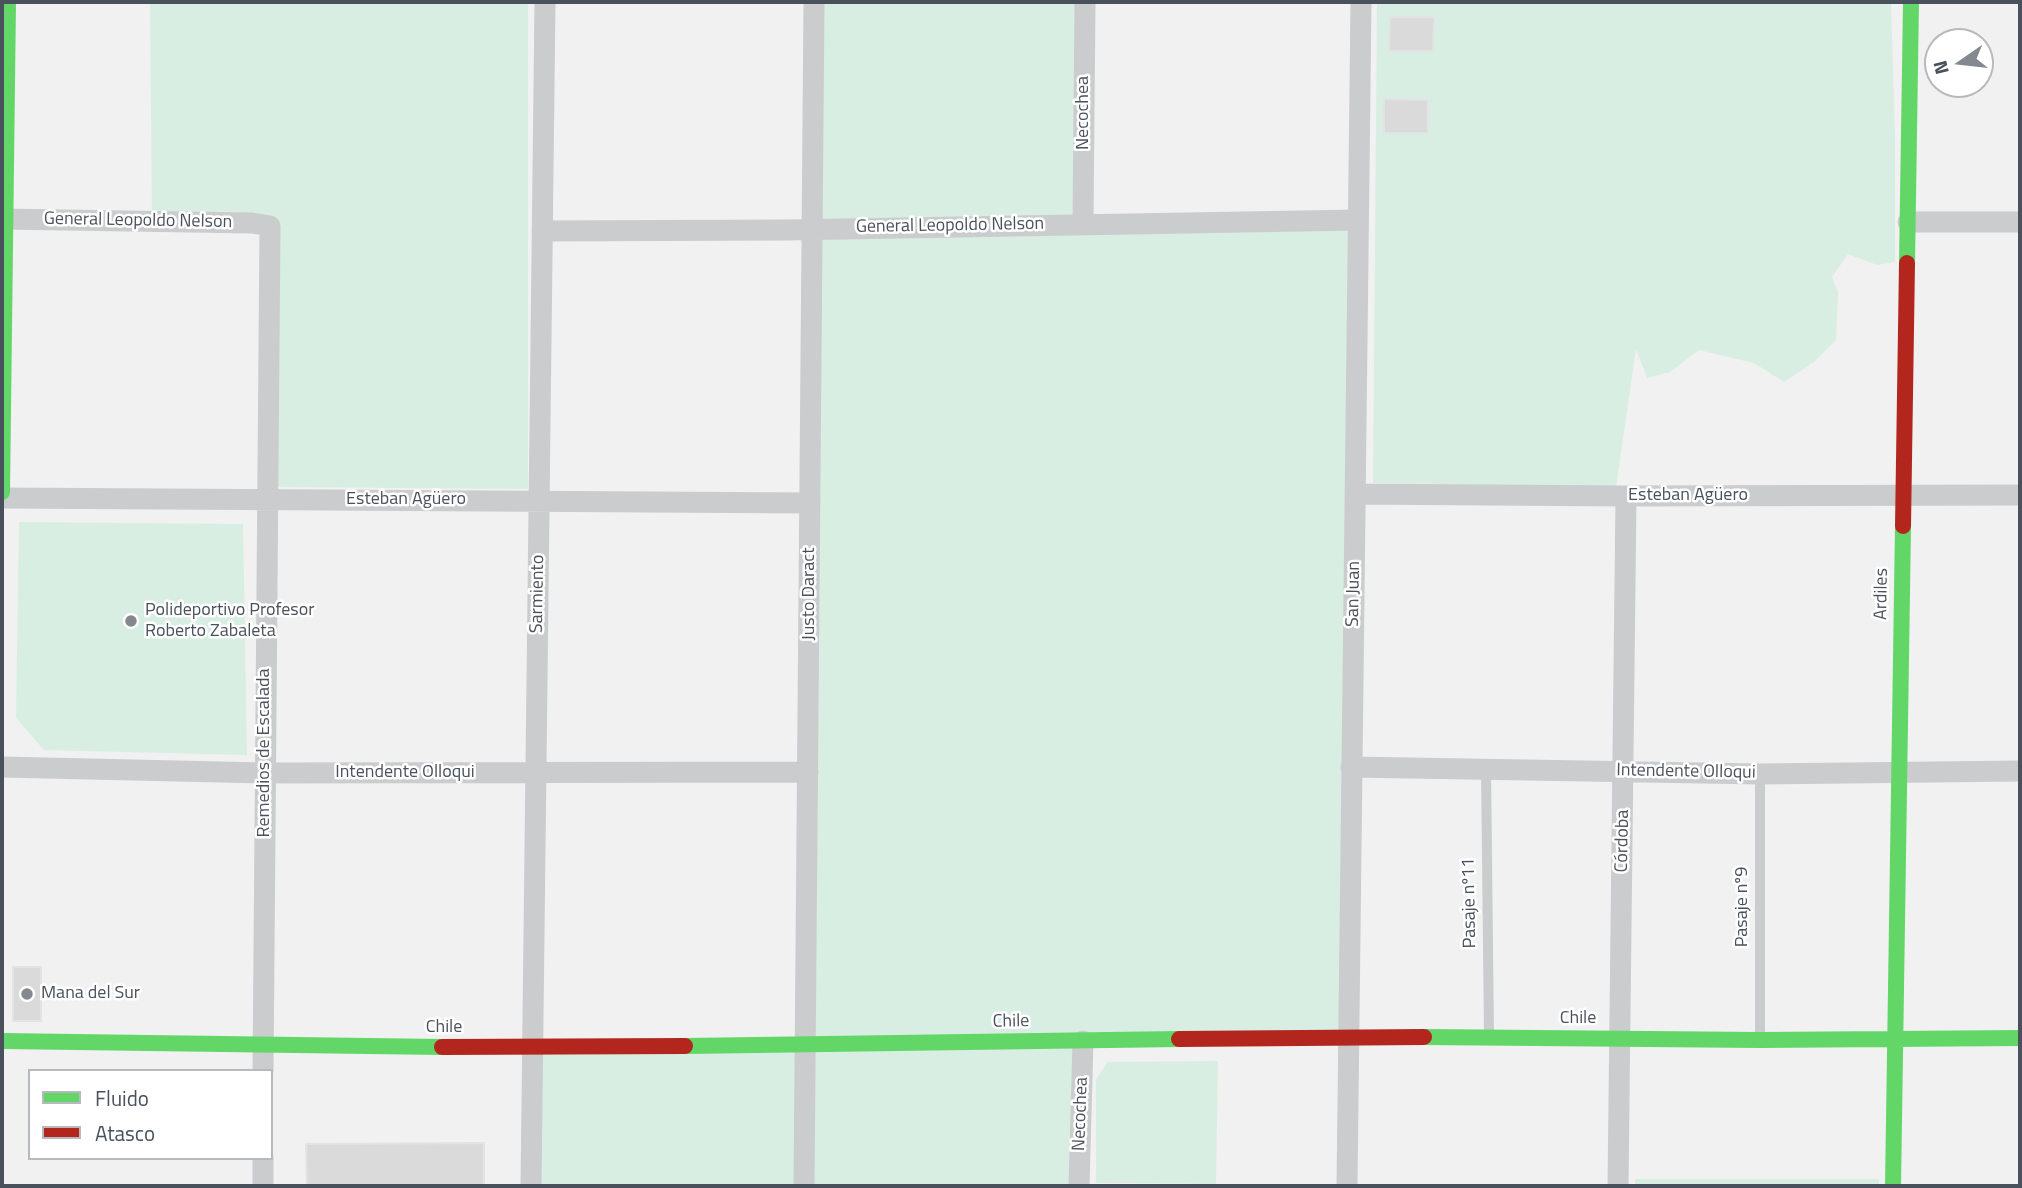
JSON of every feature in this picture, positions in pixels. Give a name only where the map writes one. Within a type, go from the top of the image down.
[{"type":"street","points":[[2,492],[8,2]]},
{"type":"street","name":"Sarmiento","points":[[531,1186],[545,2]]},
{"type":"street","name":"Justo Daract","points":[[804,1186],[814,2]]},
{"type":"street","name":"Necochea","points":[[1083,223],[1085,2]]},
{"type":"street","name":"San Juan","points":[[1347,1186],[1361,2]]},
{"type":"street","name":"Ardiles","points":[[1893,1186],[1911,2]]},
{"type":"street","name":"General Leopoldo Nelson","points":[[4,218],[252,223],[270,226]]},
{"type":"street","name":"General Leopoldo Nelson","points":[[542,230],[811,229],[1358,220]]},
{"type":"street","points":[[1908,222],[2020,222]]},
{"type":"street","name":"Remedios de Escalada","points":[[263,1069],[270,226]]},
{"type":"street","name":"Esteban Agüero","points":[[1355,494],[2020,495]]},
{"type":"street","name":"Córdoba","points":[[1618,1186],[1626,496]]},
{"type":"street","name":"Esteban Agüero","points":[[2,498],[810,503]]},
{"type":"street","name":"Intendente Olloqui","points":[[2,767],[264,772],[808,772]]},
{"type":"street","name":"Intendente Olloqui","points":[[1351,767],[1760,774],[2020,771]]},
{"type":"street","name":"Chile","points":[[2,1041],[532,1048],[1350,1037],[1760,1040],[2020,1038]]},
{"type":"street","name":"Necochea","points":[[1079,1186],[1083,1041]]},
{"type":"street","points":[[263,1160],[263,1186]]},
{"type":"lane","name":"Pasaje nº11","points":[[1486,768],[1489,1038]]},
{"type":"lane","name":"Pasaje nº9","points":[[1760,774],[1760,1040]]},
{"type":"green space","points":[[150,2],[528,2],[528,489],[276,487],[270,226],[152,221]]},
{"type":"green space","points":[[814,2],[1085,2],[1084,223],[1358,220],[1350,1036],[1083,1040],[1079,1186],[531,1186],[532,1048],[806,1044]]},
{"type":"green space","points":[[1377,2],[1891,2],[1895,262],[1877,265],[1848,254],[1832,277],[1838,292],[1836,340],[1814,362],[1784,382],[1754,363],[1699,350],[1670,372],[1647,378],[1636,349],[1616,487],[1373,483]]},
{"type":"green space","name":"Polideportivo Profesor Roberto Zabaleta","points":[[19,522],[243,524],[247,755],[44,750],[16,718]]},
{"type":"green space","points":[[1218,1061],[1216,1184],[1096,1183],[1096,1079],[1108,1062]]},
{"type":"green space","points":[[1635,1179],[1879,1179],[1879,1186],[1635,1186]]},
{"type":"building","points":[[1390,17],[1434,17],[1433,51],[1389,51]]},
{"type":"building","points":[[1384,99],[1428,100],[1428,133],[1384,133]]},
{"type":"building","name":"Mana del Sur","points":[[13,967],[41,967],[41,1021],[13,1021]]},
{"type":"building","points":[[484,1143],[484,1186],[307,1186],[306,1144]]},
{"type":"traffic: fast","points":[[2,492],[8,2]]},
{"type":"traffic: fast","points":[[1907,263],[1911,2]]},
{"type":"traffic: fast","points":[[1893,1186],[1903,526]]},
{"type":"traffic: fast","points":[[1424,1037],[1760,1040],[2020,1038]]},
{"type":"traffic: fast","points":[[685,1046],[1179,1039]]},
{"type":"traffic: fast","points":[[2,1041],[442,1047]]},
{"type":"traffic: jam","points":[[1903,526],[1907,263]]},
{"type":"traffic: jam","points":[[1179,1039],[1424,1037]]},
{"type":"traffic: jam","points":[[442,1047],[685,1046]]},
{"type":"place","name":"Polideportivo Profesor Roberto Zabaleta","points":[[131,621]]},
{"type":"place","name":"Mana del Sur","points":[[27,994]]}]
